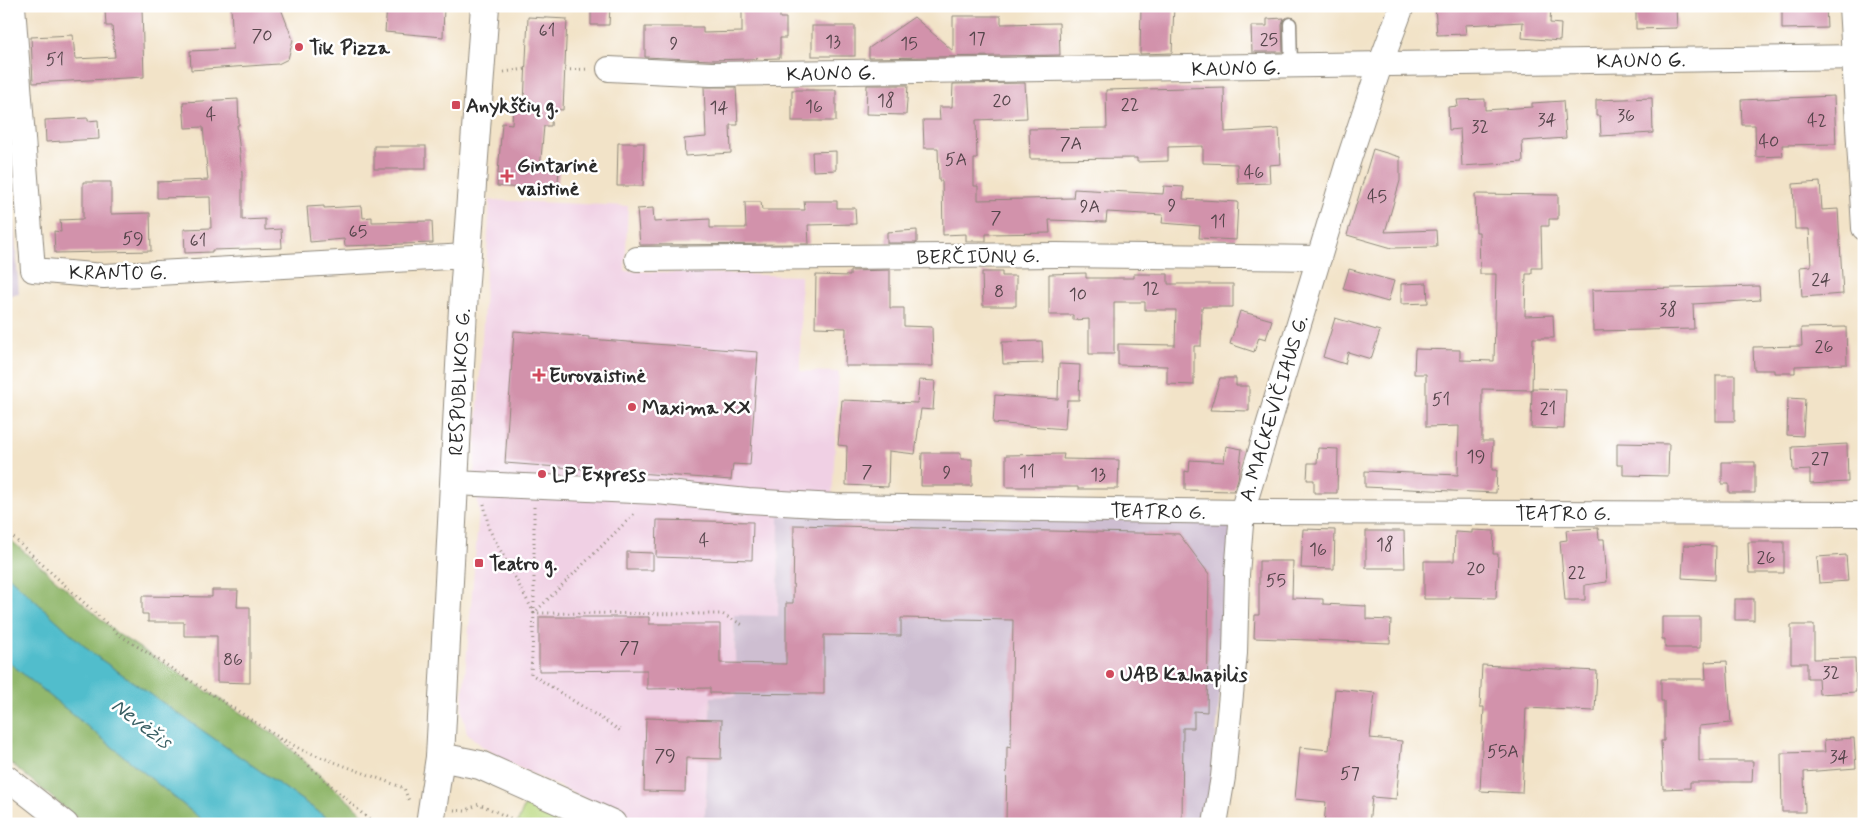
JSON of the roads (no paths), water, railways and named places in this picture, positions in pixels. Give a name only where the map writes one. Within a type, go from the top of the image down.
[{"type":"main road","name":"RESPUBLIKOS G.","points":[[431,816],[440,758],[467,483],[467,256],[485,6]]},
{"type":"main road","points":[[440,758],[480,765],[612,824]]},
{"type":"street","name":"KRANTO G.","points":[[13,6],[33,270],[104,276],[467,256]]},
{"type":"street","name":"A. MACKEVIČIAUS G.","points":[[1215,824],[1223,777],[1235,653],[1237,574],[1242,512],[1318,258],[1380,65],[1402,6]]},
{"type":"street","points":[[1851,6],[1858,57],[1864,228]]},
{"type":"street","name":"KAUNO G.","points":[[609,69],[711,74],[1291,67],[1858,57]]},
{"type":"street","name":"BERČIŪNŲ G.","points":[[637,260],[1056,255],[1318,258]]},
{"type":"street","name":"TEATRO G.","points":[[467,483],[657,492],[748,501],[835,506],[1242,512],[1864,514]]},
{"type":"street","points":[[6,776],[66,824]]},
{"type":"lane","points":[[1290,24],[1291,67]]},
{"type":"water","name":"Nevėžis","points":[[6,574],[93,654],[336,824],[207,824],[6,660]]},
{"type":"place","name":"Tik Pizza","points":[[299,47]]},
{"type":"place","name":"Anykščių g.","points":[[456,105]]},
{"type":"place","name":"Gintarinė vaistinė","points":[[507,176]]},
{"type":"place","name":"Eurovaistinė","points":[[539,375]]},
{"type":"place","name":"Maxima XX","points":[[632,407]]},
{"type":"place","name":"LP Express","points":[[542,474]]},
{"type":"place","name":"Teatro g.","points":[[479,563]]},
{"type":"place","name":"UAB Kalnapilis","points":[[1110,674]]}]
